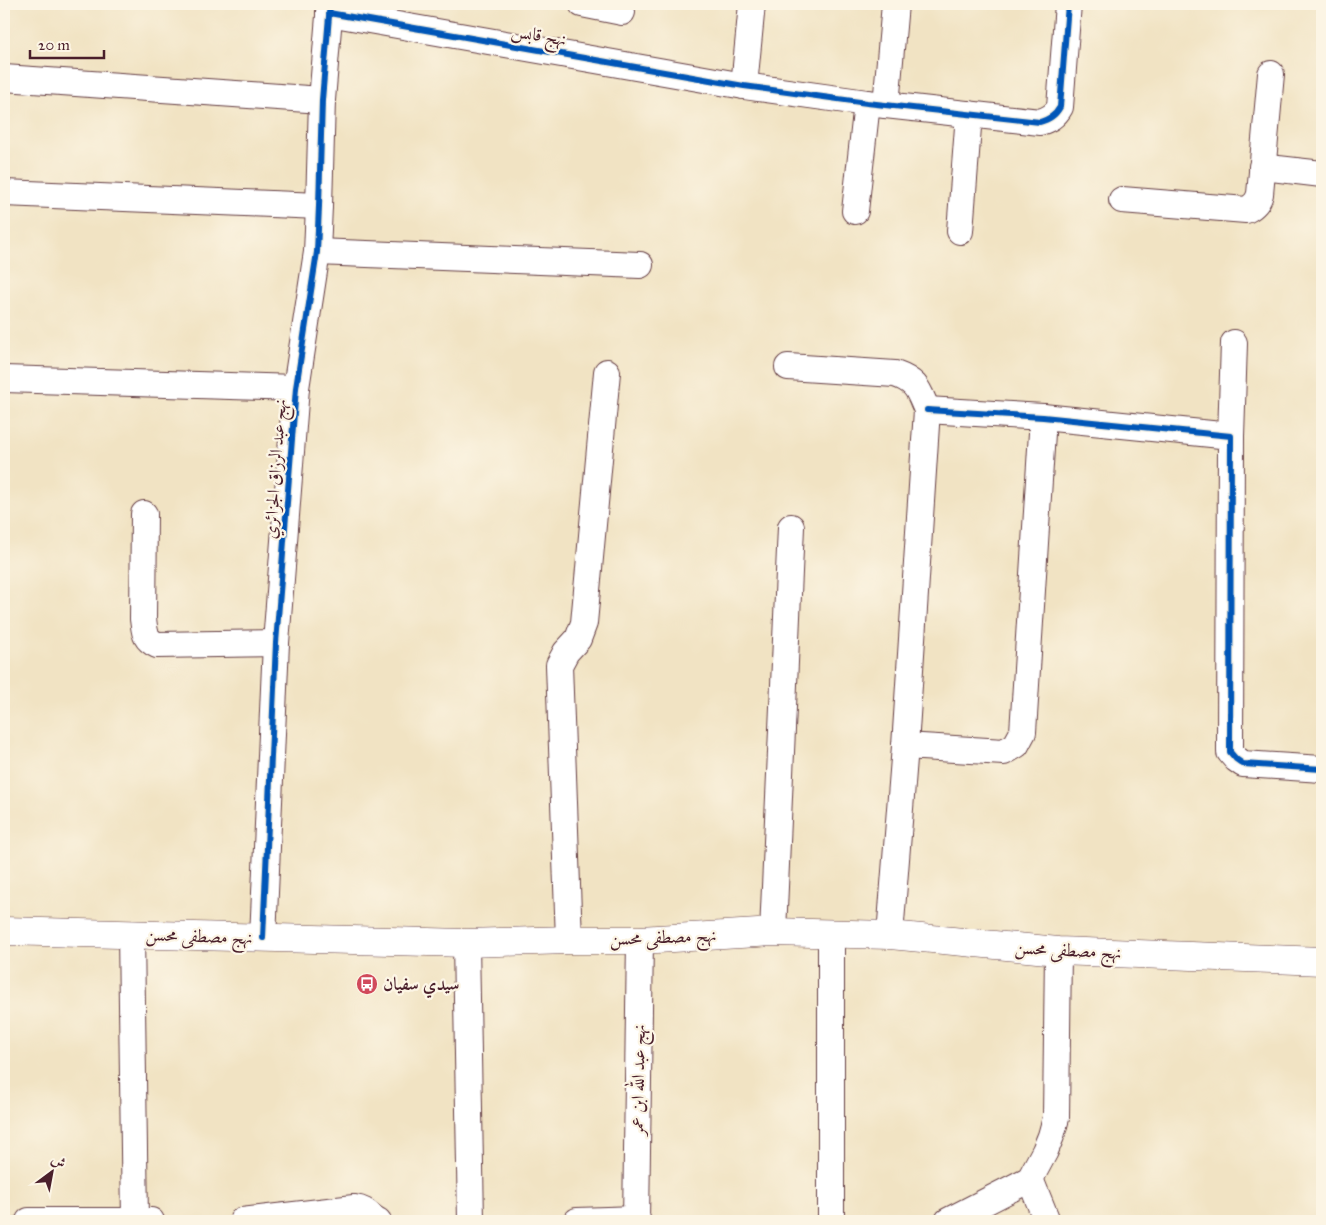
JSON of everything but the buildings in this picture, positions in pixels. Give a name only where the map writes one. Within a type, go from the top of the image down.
[{"type":"main road","name":"نهج مصطفى محسن","points":[[4,931],[466,943],[640,940],[773,932],[890,935],[1058,950],[1322,961]]},
{"type":"street","points":[[582,4],[622,12]]},
{"type":"street","points":[[744,86],[752,4]]},
{"type":"street","points":[[855,212],[895,4]]},
{"type":"street","name":"نهج قابس","points":[[329,9],[744,86],[876,104],[1040,122],[1056,114],[1060,107],[1068,4]]},
{"type":"street","name":"نهج عبد الرزاق الجزائري","points":[[263,938],[276,644],[296,388],[317,252],[322,100],[329,9]]},
{"type":"street","points":[[1122,200],[1246,210],[1254,206],[1260,194],[1271,74]]},
{"type":"street","points":[[4,78],[322,100]]},
{"type":"street","points":[[960,231],[969,114]]},
{"type":"street","points":[[1262,168],[1322,174]]},
{"type":"street","points":[[4,193],[320,206]]},
{"type":"street","points":[[317,252],[640,265]]},
{"type":"street","points":[[1234,342],[1231,436],[1230,752],[1236,760],[1243,764],[1322,769]]},
{"type":"street","points":[[788,366],[895,374],[907,378],[916,386],[927,410],[905,746],[890,935]]},
{"type":"street","points":[[569,940],[560,665],[566,652],[578,639],[584,623],[607,372]]},
{"type":"street","points":[[4,379],[296,388]]},
{"type":"street","points":[[927,410],[1043,417],[1231,436]]},
{"type":"street","points":[[905,746],[1004,752],[1016,745],[1023,732],[1043,417]]},
{"type":"street","points":[[144,514],[143,619],[145,635],[150,642],[157,645],[276,644]]},
{"type":"street","points":[[773,932],[791,527]]},
{"type":"street","points":[[131,934],[135,1221]]},
{"type":"street","points":[[830,1221],[831,934]]},
{"type":"street","name":"نهج عبد الله ابن عمر","points":[[636,1220],[640,940]]},
{"type":"street","points":[[466,943],[471,1221]]},
{"type":"street","points":[[948,1221],[1030,1178],[1045,1151],[1056,1118],[1058,950]]},
{"type":"street","points":[[1030,1178],[1047,1221]]},
{"type":"street","points":[[242,1221],[354,1208],[361,1209],[378,1221]]},
{"type":"street","points":[[577,1221],[636,1220]]},
{"type":"street","points":[[29,1221],[151,1221]]},
{"type":"cycle path","points":[[263,938],[276,643],[296,388],[317,252],[322,100],[330,4]]},
{"type":"cycle path","points":[[329,13],[744,86],[867,103],[1040,122],[1052,117],[1060,107],[1068,4]]},
{"type":"cycle path","points":[[927,410],[1043,417],[1231,436],[1230,752],[1243,764],[1322,769]]},
{"type":"place","name":"سيدي سفيان","points":[[367,984]]}]
